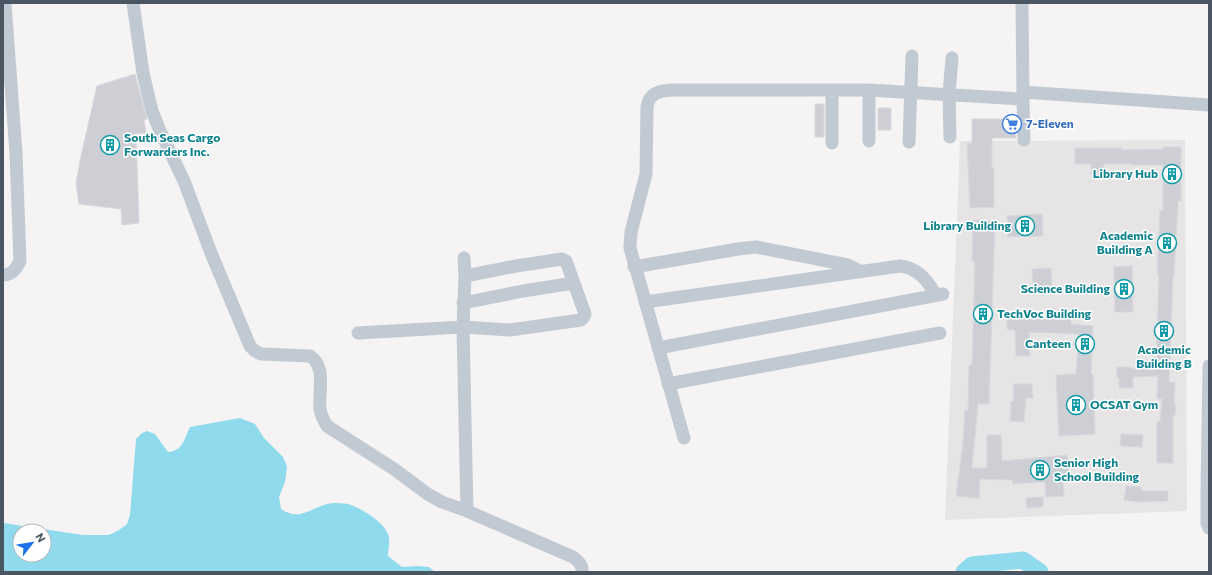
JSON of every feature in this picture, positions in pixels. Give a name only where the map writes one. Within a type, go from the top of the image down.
[{"type":"street","points":[[3,275],[7,275],[15,271],[20,262],[16,153],[7,68],[5,3]]},
{"type":"street","points":[[133,3],[143,73],[152,111],[184,181],[211,253],[250,346],[261,354],[310,356],[318,365],[320,373],[320,410],[327,426],[394,469],[429,495],[442,502],[467,511],[573,556],[580,563],[582,572]]},
{"type":"street","points":[[1022,3],[1024,140]]},
{"type":"street","points":[[908,142],[912,56]]},
{"type":"street","points":[[950,136],[949,94],[952,58]]},
{"type":"street","points":[[684,438],[634,267],[629,243],[646,174],[648,107],[651,96],[660,91],[671,90],[869,90],[1209,105]]},
{"type":"street","points":[[832,90],[832,143]]},
{"type":"street","points":[[869,90],[869,141]]},
{"type":"street","points":[[634,267],[738,248],[756,247],[848,265],[858,271]]},
{"type":"street","points":[[464,258],[465,276],[463,327],[467,511]]},
{"type":"street","points":[[358,333],[463,327],[510,330],[581,320],[584,318],[584,314],[566,261],[562,260],[516,266],[465,276]]},
{"type":"street","points":[[645,302],[893,266],[906,266],[917,271],[940,295],[658,348]]},
{"type":"street","points":[[463,303],[574,283]]},
{"type":"street","points":[[668,384],[940,333]]},
{"type":"street","points":[[1209,366],[1207,523],[1209,528]]},
{"type":"shaded area","points":[[1185,140],[1187,511],[945,520],[960,141]]},
{"type":"water","points":[[240,418],[255,424],[264,438],[283,457],[287,466],[285,482],[279,497],[281,509],[288,513],[301,514],[326,504],[333,503],[353,506],[373,517],[384,527],[389,538],[388,556],[402,567],[429,567],[435,572],[3,572],[3,523],[12,524],[12,563],[52,563],[52,530],[83,535],[109,535],[127,524],[130,515],[136,439],[142,433],[147,431],[155,434],[168,452],[177,449],[182,444],[190,427]]},
{"type":"building","name":"South Seas Cargo Forwarders Inc.","points":[[135,74],[147,119],[144,120],[146,133],[136,134],[139,223],[122,225],[121,209],[79,204],[76,183],[97,86]]},
{"type":"building","points":[[815,104],[824,104],[824,137],[815,137]]},
{"type":"building","points":[[878,108],[891,108],[891,130],[878,130]]},
{"type":"building","points":[[972,119],[1015,119],[1016,138],[992,138],[994,207],[970,208],[967,143],[972,143]]},
{"type":"building","points":[[1163,147],[1181,147],[1181,201],[1178,201],[1173,276],[1169,382],[1175,382],[1174,404],[1176,405],[1175,416],[1173,415],[1173,463],[1157,463],[1157,421],[1160,421],[1162,399],[1157,399],[1158,376],[1133,377],[1133,388],[1119,388],[1119,378],[1117,378],[1117,367],[1131,367],[1131,369],[1156,368],[1159,275],[1157,275],[1160,210],[1163,210],[1163,165],[1104,164],[1104,175],[1091,175],[1091,164],[1075,164],[1075,148],[1122,148],[1122,150],[1163,149]]},
{"type":"building","name":"Library Building","points":[[1042,214],[1043,236],[1008,237],[1007,216]]},
{"type":"building","points":[[973,220],[995,221],[989,404],[978,404],[972,468],[987,468],[987,435],[1001,435],[1002,461],[1067,455],[1069,480],[1063,480],[1064,496],[1046,497],[1045,482],[1013,484],[1012,480],[980,479],[979,498],[956,496],[963,443],[965,410],[968,410],[969,365],[972,365],[975,261],[972,261]]},
{"type":"building","name":"Science Building","points":[[1132,266],[1133,312],[1115,312],[1114,267]]},
{"type":"building","points":[[1051,268],[1052,293],[1034,294],[1032,269]]},
{"type":"building","points":[[1007,315],[1071,320],[1071,324],[1093,326],[1091,374],[1093,374],[1095,434],[1059,436],[1056,375],[1076,374],[1079,334],[1029,332],[1030,356],[1016,356],[1015,330],[1007,329]]},
{"type":"building","points":[[1013,384],[1032,384],[1033,398],[1026,398],[1024,422],[1010,421],[1011,401],[1014,402]]},
{"type":"building","points":[[1121,434],[1143,435],[1142,447],[1120,446]]},
{"type":"building","points":[[1126,486],[1141,487],[1141,491],[1168,491],[1168,501],[1140,502],[1124,500]]},
{"type":"building","points":[[1043,497],[1043,507],[1027,508],[1026,498]]},
{"type":"waterway","points":[[964,572],[972,565],[1023,560],[1040,572]]},
{"type":"place","name":"7-Eleven","points":[[1012,124]]},
{"type":"place","name":"South Seas Cargo Forwarders Inc.","points":[[110,145]]},
{"type":"place","name":"Library Hub","points":[[1172,174]]},
{"type":"place","name":"Library Building","points":[[1025,226]]},
{"type":"place","name":"Academic Building A","points":[[1167,243]]},
{"type":"place","name":"Science Building","points":[[1124,289]]},
{"type":"place","name":"TechVoc Building","points":[[983,314]]},
{"type":"place","name":"Academic Building B","points":[[1164,331]]},
{"type":"place","name":"Canteen","points":[[1085,344]]},
{"type":"place","name":"OCSAT Gym","points":[[1076,405]]},
{"type":"place","name":"Senior High School Building","points":[[1040,470]]}]
